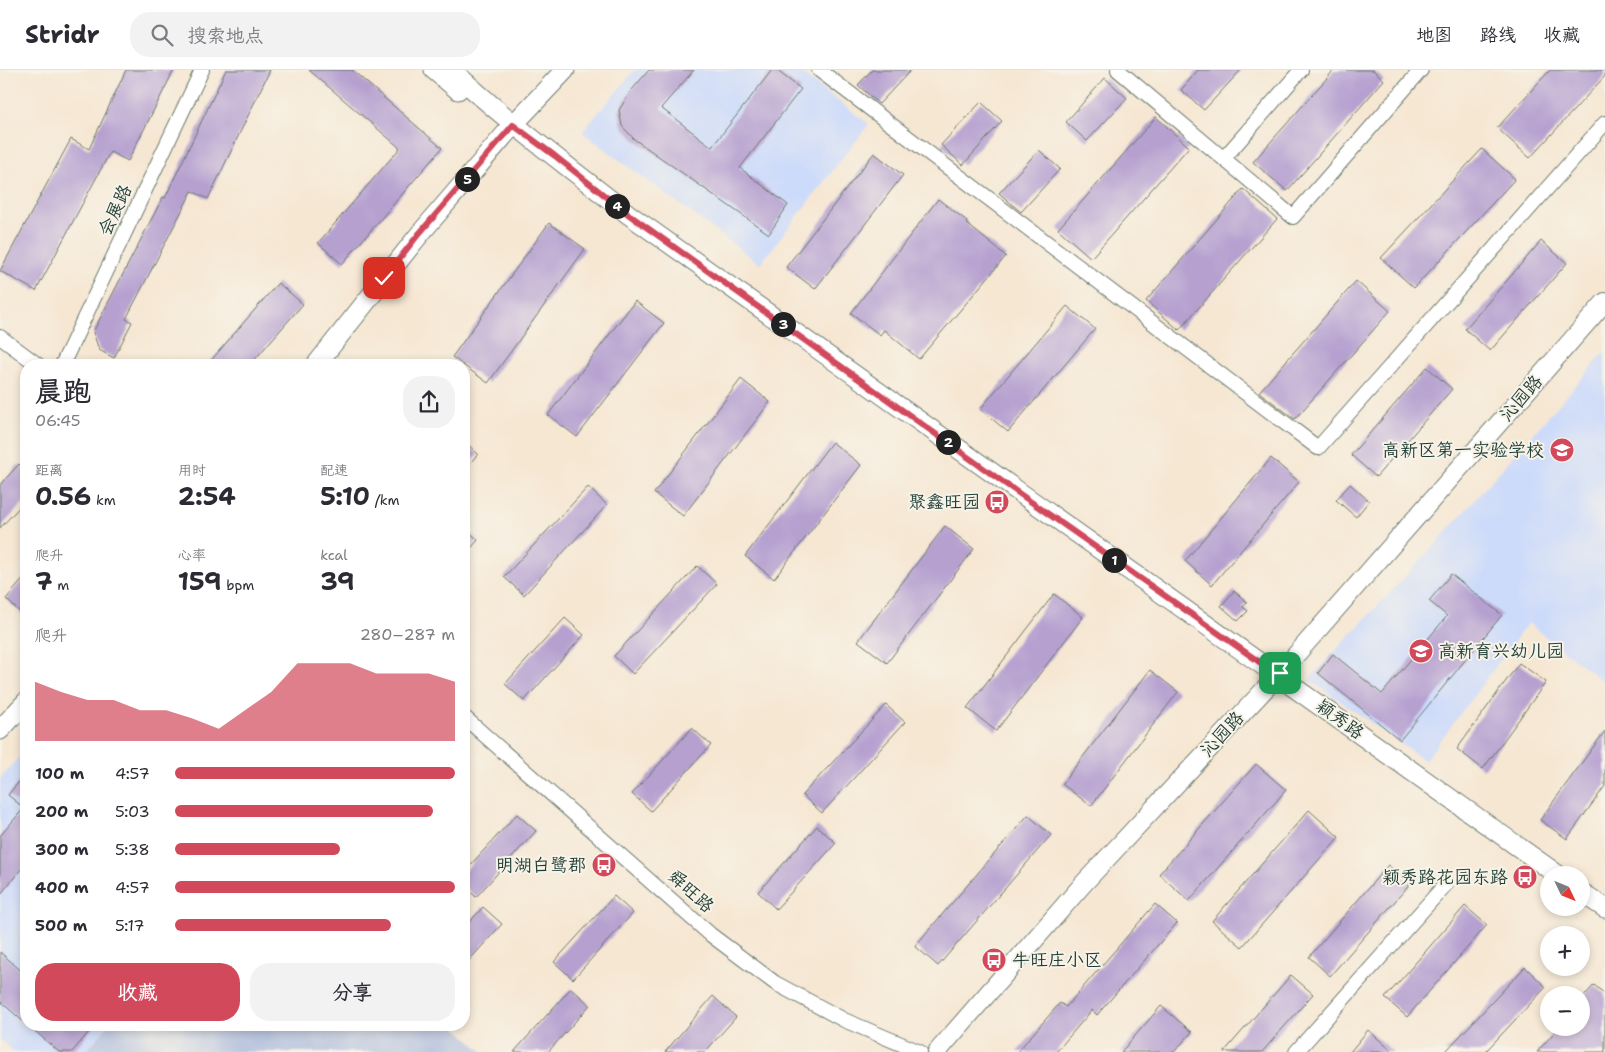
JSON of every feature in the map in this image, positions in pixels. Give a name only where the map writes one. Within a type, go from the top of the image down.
[{"type":"main road","name":"颖秀路","points":[[434,70],[463,94],[513,125],[555,156],[628,214],[1545,866]]},
{"type":"main road","name":"颖秀路","points":[[452,70],[513,125]]},
{"type":"main road","points":[[321,359],[418,235],[513,125],[565,70]]},
{"type":"main road","points":[[0,730],[20,708]]},
{"type":"main road","points":[[1590,898],[1605,908]]},
{"type":"street","name":"会展路","points":[[65,359],[202,70]]},
{"type":"street","points":[[819,70],[1318,448],[1605,123]]},
{"type":"street","points":[[1118,70],[1294,217],[1421,70]]},
{"type":"street","points":[[1224,158],[1301,70]]},
{"type":"street","name":"沁园路","points":[[936,1052],[1084,883],[1278,675],[1605,302]]},
{"type":"street","points":[[0,337],[30,359]]},
{"type":"street","name":"舜旺路","points":[[470,722],[711,934],[775,983],[844,1020],[920,1052]]},
{"type":"street","points":[[1296,1052],[1446,884]]},
{"type":"shaded area","points":[[635,70],[797,70],[869,124],[760,264],[582,132]]},
{"type":"shaded area","points":[[1605,352],[1605,683],[1528,623],[1425,761],[1309,679],[1432,548]]},
{"type":"shaded area","points":[[20,756],[20,1031],[104,1031],[85,1052],[13,1052],[0,1039],[0,779]]},
{"type":"shaded area","points":[[104,1031],[460,1031],[483,1052],[85,1052]]},
{"type":"building","points":[[126,70],[174,70],[128,161],[110,152],[36,291],[0,271],[71,139],[89,149]]},
{"type":"building","points":[[226,70],[270,70],[208,199],[192,191],[126,319],[132,322],[114,358],[99,350],[93,332],[163,197],[165,198]]},
{"type":"building","points":[[309,70],[352,70],[442,148],[342,264],[318,243],[400,148]]},
{"type":"building","points":[[649,70],[694,70],[661,108],[712,147],[772,70],[776,70],[801,89],[740,168],[788,205],[769,234],[634,139],[622,126],[619,110],[631,91]]},
{"type":"building","points":[[872,70],[911,70],[879,104],[858,85]]},
{"type":"building","points":[[1198,70],[1241,70],[1204,110],[1181,90]]},
{"type":"building","points":[[1334,70],[1373,70],[1384,80],[1287,191],[1253,162]]},
{"type":"building","points":[[1550,70],[1605,70],[1605,76],[1530,158],[1497,128]]},
{"type":"building","points":[[1105,78],[1127,98],[1087,141],[1066,122]]},
{"type":"building","points":[[981,102],[1002,121],[963,165],[941,145]]},
{"type":"building","points":[[1156,117],[1189,147],[1091,258],[1058,229]]},
{"type":"building","points":[[1482,149],[1515,179],[1414,288],[1381,258]]},
{"type":"building","points":[[1039,150],[1060,169],[1021,212],[999,193]]},
{"type":"building","points":[[874,153],[903,175],[815,289],[786,267]]},
{"type":"building","points":[[1243,189],[1277,219],[1179,330],[1146,301]]},
{"type":"building","points":[[938,199],[967,221],[966,223],[1006,256],[919,359],[884,330],[880,335],[851,313]]},
{"type":"building","points":[[549,223],[585,249],[488,383],[470,370],[470,359],[455,359],[452,357]]},
{"type":"building","points":[[1541,241],[1567,263],[1490,351],[1465,329]]},
{"type":"building","points":[[1356,281],[1390,311],[1295,419],[1259,392]]},
{"type":"building","points":[[278,283],[303,304],[255,359],[212,359]]},
{"type":"building","points":[[635,301],[664,323],[577,437],[548,415]]},
{"type":"building","points":[[1067,306],[1095,329],[1008,432],[980,409]]},
{"type":"building","points":[[1427,367],[1452,389],[1376,477],[1351,455]]},
{"type":"building","points":[[741,379],[770,402],[683,516],[654,493]]},
{"type":"building","points":[[832,442],[861,465],[774,579],[745,556]]},
{"type":"building","points":[[470,447],[478,454],[470,463]]},
{"type":"building","points":[[1271,458],[1299,482],[1212,585],[1185,561]]},
{"type":"building","points":[[19,464],[20,506],[0,528],[0,485]]},
{"type":"building","points":[[1350,484],[1369,501],[1356,517],[1336,500]]},
{"type":"building","points":[[588,487],[607,505],[524,595],[504,577]]},
{"type":"building","points":[[945,526],[974,549],[887,663],[858,641]]},
{"type":"building","points":[[470,533],[478,540],[470,549]]},
{"type":"building","points":[[697,566],[717,584],[633,674],[614,656]]},
{"type":"building","points":[[1451,574],[1502,615],[1400,740],[1318,673],[1333,654],[1382,694],[1447,616],[1429,601]]},
{"type":"building","points":[[20,583],[20,612],[6,599]]},
{"type":"building","points":[[1234,591],[1247,602],[1243,607],[1248,611],[1238,621],[1221,606]]},
{"type":"building","points":[[1054,594],[1083,617],[996,731],[967,708]]},
{"type":"building","points":[[565,618],[584,635],[524,701],[505,684]]},
{"type":"building","points":[[1519,663],[1546,682],[1483,769],[1457,749]]},
{"type":"building","points":[[1150,670],[1178,692],[1091,806],[1062,784]]},
{"type":"building","points":[[886,705],[905,722],[822,813],[802,795]]},
{"type":"building","points":[[692,728],[711,745],[651,811],[632,794]]},
{"type":"building","points":[[1605,731],[1605,786],[1567,839],[1540,820]]},
{"type":"building","points":[[1256,764],[1286,790],[1189,901],[1159,874]]},
{"type":"building","points":[[20,780],[20,805],[8,795]]},
{"type":"building","points":[[1309,810],[1339,837],[1242,947],[1212,921]]},
{"type":"building","points":[[20,813],[20,870],[0,895],[0,836]]},
{"type":"building","points":[[517,814],[536,831],[476,897],[470,892],[470,865]]},
{"type":"building","points":[[1028,815],[1051,835],[938,966],[915,946]]},
{"type":"building","points":[[817,826],[836,843],[776,909],[758,892]]},
{"type":"building","points":[[1388,865],[1410,884],[1330,976],[1309,957]]},
{"type":"building","points":[[614,896],[633,913],[573,979],[554,962]]},
{"type":"building","points":[[1155,904],[1177,923],[1097,1015],[1092,1010],[1056,1052],[1017,1052],[1060,1003],[1066,1007]]},
{"type":"building","points":[[1465,906],[1487,925],[1407,1017],[1385,998]]},
{"type":"building","points":[[483,907],[502,924],[470,959],[470,921]]},
{"type":"building","points":[[0,952],[20,970],[20,1019],[0,1001]]},
{"type":"building","points":[[1525,967],[1545,986],[1540,986],[1540,993],[1485,1052],[1445,1052]]},
{"type":"building","points":[[1291,975],[1313,994],[1262,1052],[1224,1052]]},
{"type":"building","points":[[1594,985],[1605,994],[1605,1052],[1537,1052],[1551,1036],[1590,1036],[1590,990]]},
{"type":"building","points":[[571,988],[590,1005],[548,1052],[514,1052]]},
{"type":"building","points":[[713,996],[736,1017],[705,1052],[665,1052]]},
{"type":"building","points":[[1161,1006],[1192,1032],[1174,1052],[1121,1052]]},
{"type":"building","points":[[1368,1030],[1393,1052],[1350,1052]]},
{"type":"building","points":[[35,1031],[90,1031],[72,1052],[59,1052]]},
{"type":"place","name":"高新区第一实验学校","points":[[1562,450]]},
{"type":"place","name":"聚鑫旺园","points":[[997,502]]},
{"type":"place","name":"高新育兴幼儿园","points":[[1421,651]]},
{"type":"place","name":"明湖白鹭郡","points":[[604,865]]},
{"type":"place","name":"颖秀路花园东路","points":[[1525,877]]},
{"type":"place","name":"牛旺庄小区","points":[[994,960]]},
{"type":"route","points":[[384,278],[418,235],[513,125],[628,214],[1007,485],[1278,675],[1280,673]]}]
